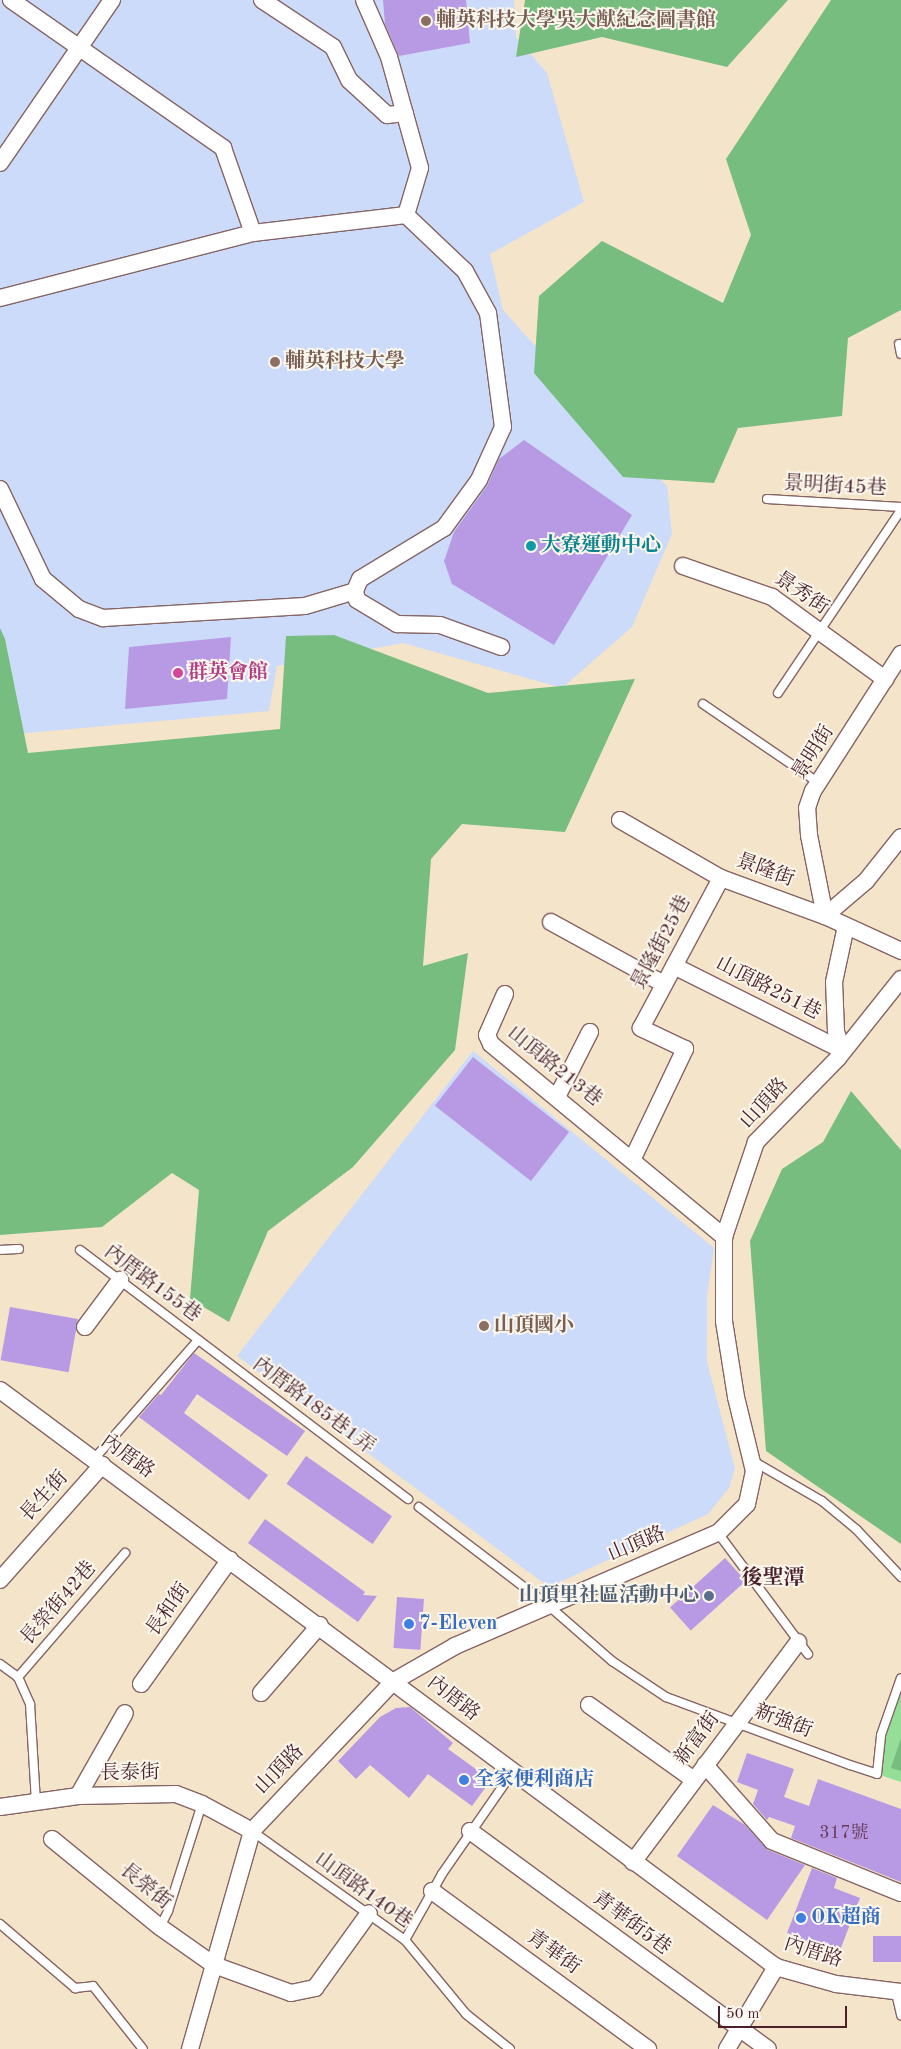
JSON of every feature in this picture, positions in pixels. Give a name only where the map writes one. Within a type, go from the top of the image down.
[{"type":"street","points":[[11,0],[80,46],[223,148],[253,233]]},
{"type":"street","points":[[0,163],[112,0]]},
{"type":"street","points":[[262,0],[333,47],[349,80],[387,115],[405,113]]},
{"type":"street","points":[[364,0],[389,57],[420,168],[406,215]]},
{"type":"street","points":[[0,298],[253,233],[406,215]]},
{"type":"street","points":[[406,215],[465,271],[488,313],[503,427],[479,480],[444,528],[360,579],[355,591],[357,600],[397,624],[440,625],[501,647]]},
{"type":"street","points":[[0,489],[42,578],[79,609],[103,618],[305,606],[355,591]]},
{"type":"street","name":"景秀街","points":[[683,566],[758,590],[885,679]]},
{"type":"street","name":"景明街","points":[[825,916],[807,820],[807,808],[819,783],[901,654]]},
{"type":"street","name":"景隆街","points":[[620,820],[721,878],[825,916],[901,951]]},
{"type":"street","points":[[825,916],[866,882],[901,837]]},
{"type":"street","name":"景隆街25巷","points":[[633,1158],[685,1050],[641,1028],[721,878]]},
{"type":"street","points":[[551,922],[664,984]]},
{"type":"street","points":[[842,1050],[836,1031],[834,982],[846,926]]},
{"type":"street","name":"山頂路251巷","points":[[674,966],[842,1050]]},
{"type":"street","name":"山頂路","points":[[190,2049],[252,1831],[394,1681],[455,1646],[718,1533],[747,1504],[754,1471],[724,1321],[724,1237],[756,1142],[842,1050],[901,979]]},
{"type":"street","name":"山頂路213巷","points":[[505,994],[487,1038],[633,1158],[724,1237]]},
{"type":"street","points":[[557,1097],[590,1032]]},
{"type":"street","points":[[85,1327],[120,1280]]},
{"type":"street","name":"內厝路","points":[[0,1390],[230,1558],[632,1862],[776,1967],[836,1984],[898,1992]]},
{"type":"street","name":"長生街","points":[[0,1580],[98,1462]]},
{"type":"street","name":"長和街","points":[[141,1684],[230,1558]]},
{"type":"street","points":[[261,1693],[320,1625]]},
{"type":"street","name":"新富街","points":[[632,1862],[738,1721],[803,1648]]},
{"type":"street","points":[[590,1705],[694,1780]]},
{"type":"street","points":[[78,1796],[125,1713]]},
{"type":"street","points":[[705,1765],[772,1841],[901,1893]]},
{"type":"street","name":"長泰街","points":[[0,1807],[78,1796],[176,1794],[202,1804],[252,1831]]},
{"type":"street","name":"青華街5巷","points":[[470,1831],[739,2031],[768,2049]]},
{"type":"street","name":"長榮街","points":[[52,1839],[160,1927],[214,1964],[266,1986],[291,1993],[307,1992],[315,1988],[369,1913]]},
{"type":"street","name":"青華街","points":[[432,1891],[648,2049]]},
{"type":"street","points":[[727,2049],[776,1967]]},
{"type":"lane","points":[[899,344],[901,354]]},
{"type":"lane","name":"景明街45巷","points":[[768,499],[901,509]]},
{"type":"lane","points":[[778,693],[901,509]]},
{"type":"lane","points":[[703,704],[819,783]]},
{"type":"lane","points":[[0,1250],[19,1249]]},
{"type":"lane","name":"內厝路155巷","points":[[80,1250],[198,1340],[98,1462]]},
{"type":"lane","name":"內厝路185巷1弄","points":[[198,1340],[408,1499]]},
{"type":"lane","points":[[751,1460],[822,1501],[856,1529],[901,1578]]},
{"type":"lane","name":"新強街","points":[[419,1507],[549,1606],[612,1661],[666,1697],[738,1721],[877,1774],[881,1735],[901,1678]]},
{"type":"lane","points":[[718,1533],[803,1648]]},
{"type":"lane","name":"長榮街42巷","points":[[18,1677],[125,1553]]},
{"type":"lane","points":[[0,1664],[18,1677],[30,1704],[36,1803]]},
{"type":"lane","points":[[405,1940],[432,1891],[470,1831],[512,1772]]},
{"type":"lane","points":[[160,1927],[168,1911],[202,1804]]},
{"type":"lane","name":"山頂路140巷","points":[[252,1831],[405,1940],[466,2014],[510,2049]]},
{"type":"lane","points":[[0,1924],[75,1988],[93,1986],[143,2049]]},
{"type":"lane","points":[[898,1992],[901,2015]]},
{"type":"shaded area","name":"輔英科技大學","points":[[0,0],[514,0],[516,37],[547,73],[584,202],[490,254],[503,310],[596,414],[667,486],[672,534],[632,627],[562,688],[403,643],[277,666],[269,711],[16,734],[0,719]]},
{"type":"shaded area","name":"山頂國小","points":[[473,1051],[714,1248],[707,1296],[707,1362],[735,1468],[729,1488],[708,1514],[549,1587],[237,1356]]},
{"type":"green space","points":[[525,0],[788,0],[727,67],[602,37],[516,57]]},
{"type":"green space","points":[[831,0],[901,0],[901,310],[848,338],[842,416],[738,428],[714,483],[623,477],[534,373],[539,296],[602,241],[723,303],[751,235],[726,159]]},
{"type":"green space","points":[[0,628],[5,639],[28,753],[280,729],[286,636],[334,635],[488,693],[635,679],[565,832],[462,824],[431,859],[423,966],[468,953],[455,1050],[353,1167],[268,1231],[229,1322],[190,1299],[199,1190],[172,1173],[102,1227],[0,1235]]},
{"type":"green space","points":[[851,1091],[901,1150],[901,1544],[766,1451],[750,1241],[782,1169],[823,1142]]},
{"type":"green space","points":[[901,1678],[901,1782],[877,1774],[881,1735]]},
{"type":"green space","points":[[901,1738],[901,1771],[891,1768]]},
{"type":"building","name":"輔英科技大學吳大猷紀念圖書館","points":[[383,0],[466,0],[470,43],[399,56],[385,24]]},
{"type":"building","name":"大寮運動中心","points":[[524,440],[632,515],[554,645],[452,584],[444,561],[454,532],[487,486],[499,459]]},
{"type":"building","name":"群英會館","points":[[231,637],[227,699],[125,709],[129,647]]},
{"type":"building","points":[[473,1057],[569,1132],[531,1181],[435,1106]]},
{"type":"building","points":[[10,1307],[78,1319],[69,1372],[1,1360]]},
{"type":"building","points":[[194,1353],[305,1431],[287,1456],[197,1394],[184,1413],[268,1475],[249,1500],[139,1417],[159,1394],[161,1395]]},
{"type":"building","points":[[306,1456],[392,1516],[373,1544],[286,1484]]},
{"type":"building","points":[[265,1519],[365,1592],[363,1595],[377,1596],[358,1622],[248,1543]]},
{"type":"building","name":"山頂里社區活動中心","points":[[725,1558],[746,1581],[691,1631],[670,1608]]},
{"type":"building","name":"7-Eleven","points":[[397,1597],[424,1599],[420,1650],[393,1648]]},
{"type":"building","points":[[410,1707],[453,1743],[448,1749],[491,1780],[472,1806],[428,1774],[409,1798],[370,1765],[356,1779],[338,1761],[380,1717],[396,1708]]},
{"type":"building","points":[[747,1753],[794,1769],[784,1797],[809,1806],[818,1779],[901,1809],[901,1882],[791,1838],[795,1826],[769,1817],[767,1820],[753,1804],[758,1790],[737,1782]]},
{"type":"building","points":[[713,1805],[745,1825],[768,1850],[805,1865],[767,1920],[677,1856]]},
{"type":"building","points":[[812,1868],[837,1878],[834,1888],[860,1898],[839,1953],[787,1933]]},
{"type":"building","points":[[873,1936],[901,1936],[901,1962],[873,1962]]},
{"type":"place","name":"輔英科技大學吳大猷紀念圖書館","points":[[426,21]]},
{"type":"place","name":"輔英科技大學","points":[[275,362]]},
{"type":"place","name":"大寮運動中心","points":[[531,546]]},
{"type":"place","name":"群英會館","points":[[178,673]]},
{"type":"place","name":"山頂國小","points":[[484,1326]]},
{"type":"place","name":"山頂里社區活動中心","points":[[709,1596]]},
{"type":"place","name":"7-Eleven","points":[[409,1624]]},
{"type":"place","name":"全家便利商店","points":[[464,1780]]},
{"type":"place","name":"OK超商","points":[[801,1918]]},
{"type":"district","name":"後聖潭","points":[[773,1579]]}]
